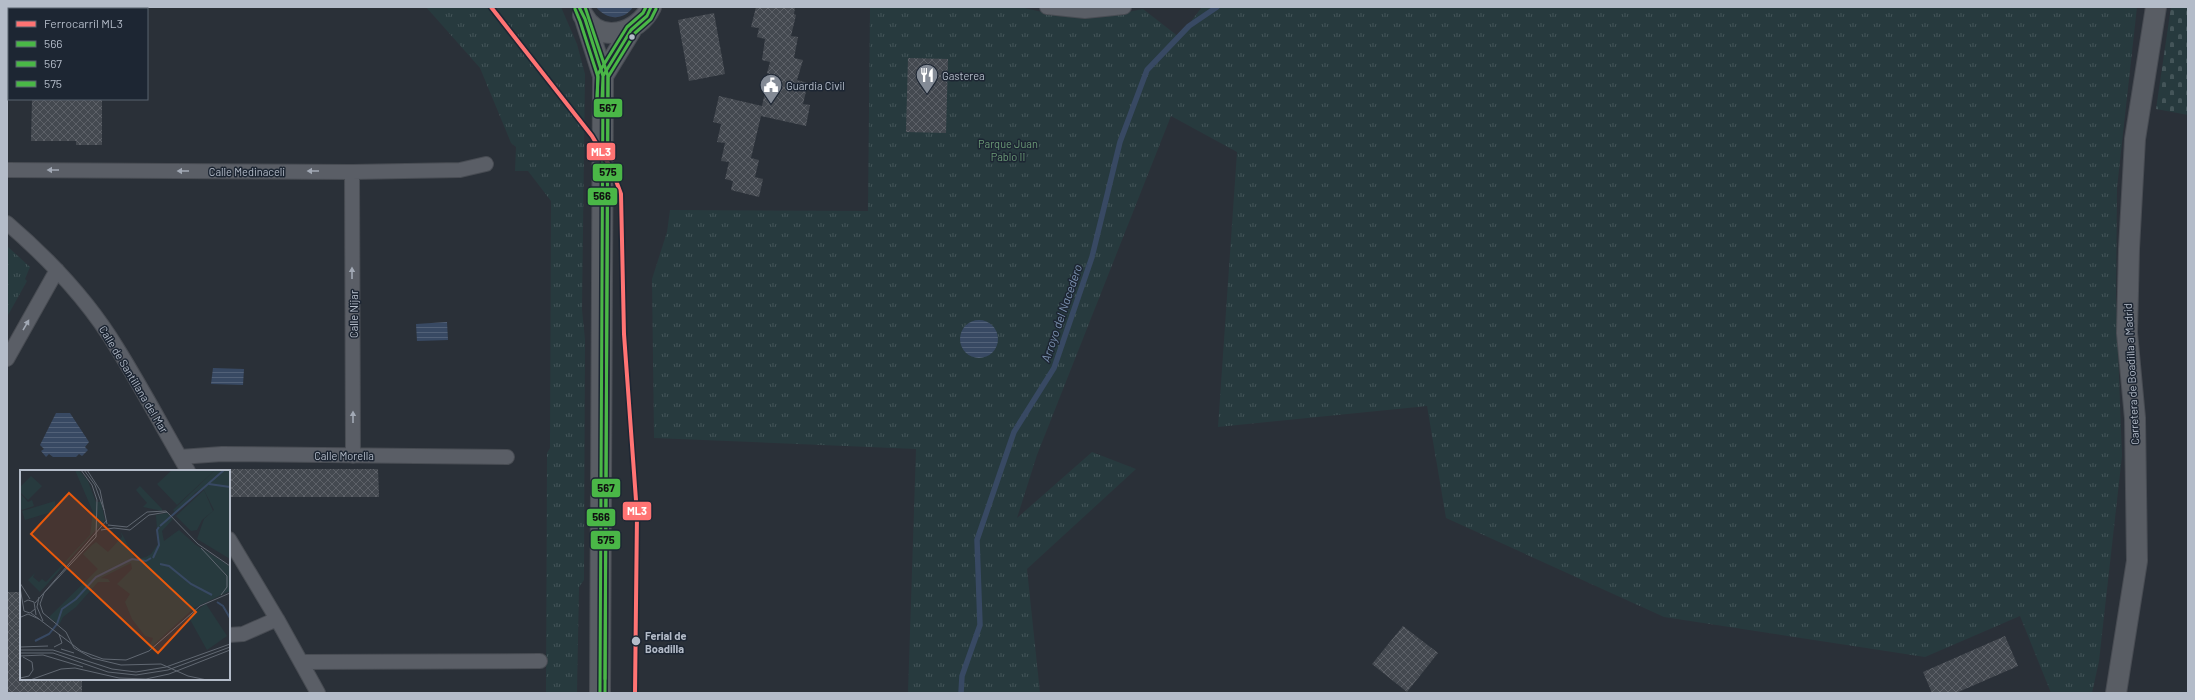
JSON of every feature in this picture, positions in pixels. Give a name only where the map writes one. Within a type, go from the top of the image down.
[{"type":"street","points":[[603,76],[630,30],[647,16],[651,7]]},
{"type":"street","points":[[1047,7],[1084,11],[1124,7]]},
{"type":"street","name":"Carretera de Boadilla a Madrid","points":[[2116,693],[2137,561],[2135,418],[2127,333],[2129,249],[2135,139],[2156,7]]},
{"type":"street","points":[[582,13],[596,28],[608,33],[630,30]]},
{"type":"street","points":[[582,13],[603,76],[600,693]]},
{"type":"street","name":"Calle Medinaceli","points":[[7,170],[352,172],[460,170],[486,164]]},
{"type":"street","name":"Calle Nijar","points":[[352,172],[354,456]]},
{"type":"street","name":"Calle de Santillana del Mar","points":[[7,223],[57,270],[78,294],[116,346],[187,470]]},
{"type":"street","points":[[7,359],[57,270]]},
{"type":"street","name":"Calle Morella","points":[[180,457],[222,454],[508,457]]},
{"type":"street","points":[[230,541],[277,619],[318,693]]},
{"type":"street","points":[[230,635],[243,634],[277,619]]},
{"type":"street","points":[[301,662],[540,661]]},
{"type":"green space","points":[[426,7],[561,7],[577,44],[585,74],[582,310],[585,339],[584,580],[579,587],[577,693],[546,693],[547,453],[550,448],[551,201],[528,171],[515,171],[516,147],[511,143],[480,68]]},
{"type":"green space","name":"Parque Juan Pablo II","points":[[870,7],[1020,7],[1060,16],[1097,18],[1143,9],[1179,37],[1202,7],[2137,7],[2117,188],[2116,297],[2122,456],[2099,661],[2092,693],[2051,693],[2020,616],[1925,657],[1664,617],[1446,518],[1427,406],[1218,427],[1237,152],[1171,116],[1037,455],[1017,518],[1092,452],[1136,469],[1027,569],[1040,693],[908,693],[916,449],[654,438],[652,279],[667,232],[670,210],[868,211]]},
{"type":"green space","points":[[2171,7],[2188,7],[2188,115],[2156,109]]},
{"type":"green space","points":[[7,246],[30,267],[25,279],[27,281],[7,317]]},
{"type":"water","points":[[596,7],[633,7],[625,15],[615,17],[605,14]]},
{"type":"water","points":[[975,320],[983,320],[993,325],[997,332],[997,346],[993,353],[983,358],[975,358],[965,353],[963,350],[960,343],[960,335],[965,325],[968,323]]},
{"type":"water","points":[[447,322],[448,340],[417,341],[416,324]]},
{"type":"water","points":[[213,368],[244,369],[243,385],[211,384]]},
{"type":"water","points":[[56,413],[70,413],[89,442],[85,447],[88,450],[82,456],[79,454],[76,457],[53,457],[49,454],[46,457],[41,451],[44,449],[40,445]]},
{"type":"building","points":[[756,7],[795,7],[794,14],[796,15],[791,36],[798,37],[794,58],[803,60],[797,80],[808,83],[803,104],[810,105],[806,126],[761,116],[751,158],[759,160],[755,177],[763,179],[759,197],[731,190],[733,181],[725,179],[729,162],[721,161],[725,143],[717,142],[721,124],[713,122],[719,96],[762,106],[770,62],[762,60],[765,39],[757,37],[759,28],[751,27]]},
{"type":"building","points":[[714,13],[725,74],[689,81],[678,20]]},
{"type":"building","name":"Gasterea","points":[[908,58],[948,59],[946,133],[906,132]]},
{"type":"building","points":[[32,100],[102,100],[102,145],[76,145],[76,141],[31,141]]},
{"type":"building","points":[[378,469],[379,497],[230,497],[229,470]]},
{"type":"building","points":[[7,592],[20,592],[20,680],[82,680],[82,693],[7,693]]},
{"type":"building","points":[[1403,626],[1438,653],[1407,692],[1372,664]]},
{"type":"building","points":[[2005,636],[2018,666],[1956,693],[1932,693],[1923,672]]},
{"type":"waterway","name":"Arroyo del Nacedero","points":[[961,693],[962,676],[980,625],[977,540],[1014,432],[1054,368],[1092,257],[1120,142],[1147,70],[1189,26],[1217,7]]},
{"type":"rail line","name":"ML3","points":[[491,7],[592,136],[612,170],[621,194],[624,334],[637,514],[635,693]]},
{"type":"transit line","name":"566","points":[[579,7],[585,19],[603,76],[602,99]]},
{"type":"transit line","name":"575","points":[[585,7],[608,76],[605,679]]},
{"type":"transit line","name":"575","points":[[597,99],[598,74],[627,27],[643,13],[646,7]]},
{"type":"transit line","name":"566","points":[[600,693],[603,76],[631,30],[647,16],[651,7]]},
{"type":"transit line","name":"567","points":[[575,9],[598,77],[597,99]]},
{"type":"transit line","name":"567","points":[[605,693],[608,77],[635,33],[651,19],[656,9]]},
{"type":"place","name":"Gasterea","points":[[927,94]]},
{"type":"place","name":"Guardia Civil","points":[[771,104]]},
{"type":"place","name":"Ferial de Boadilla","points":[[636,641]]}]
